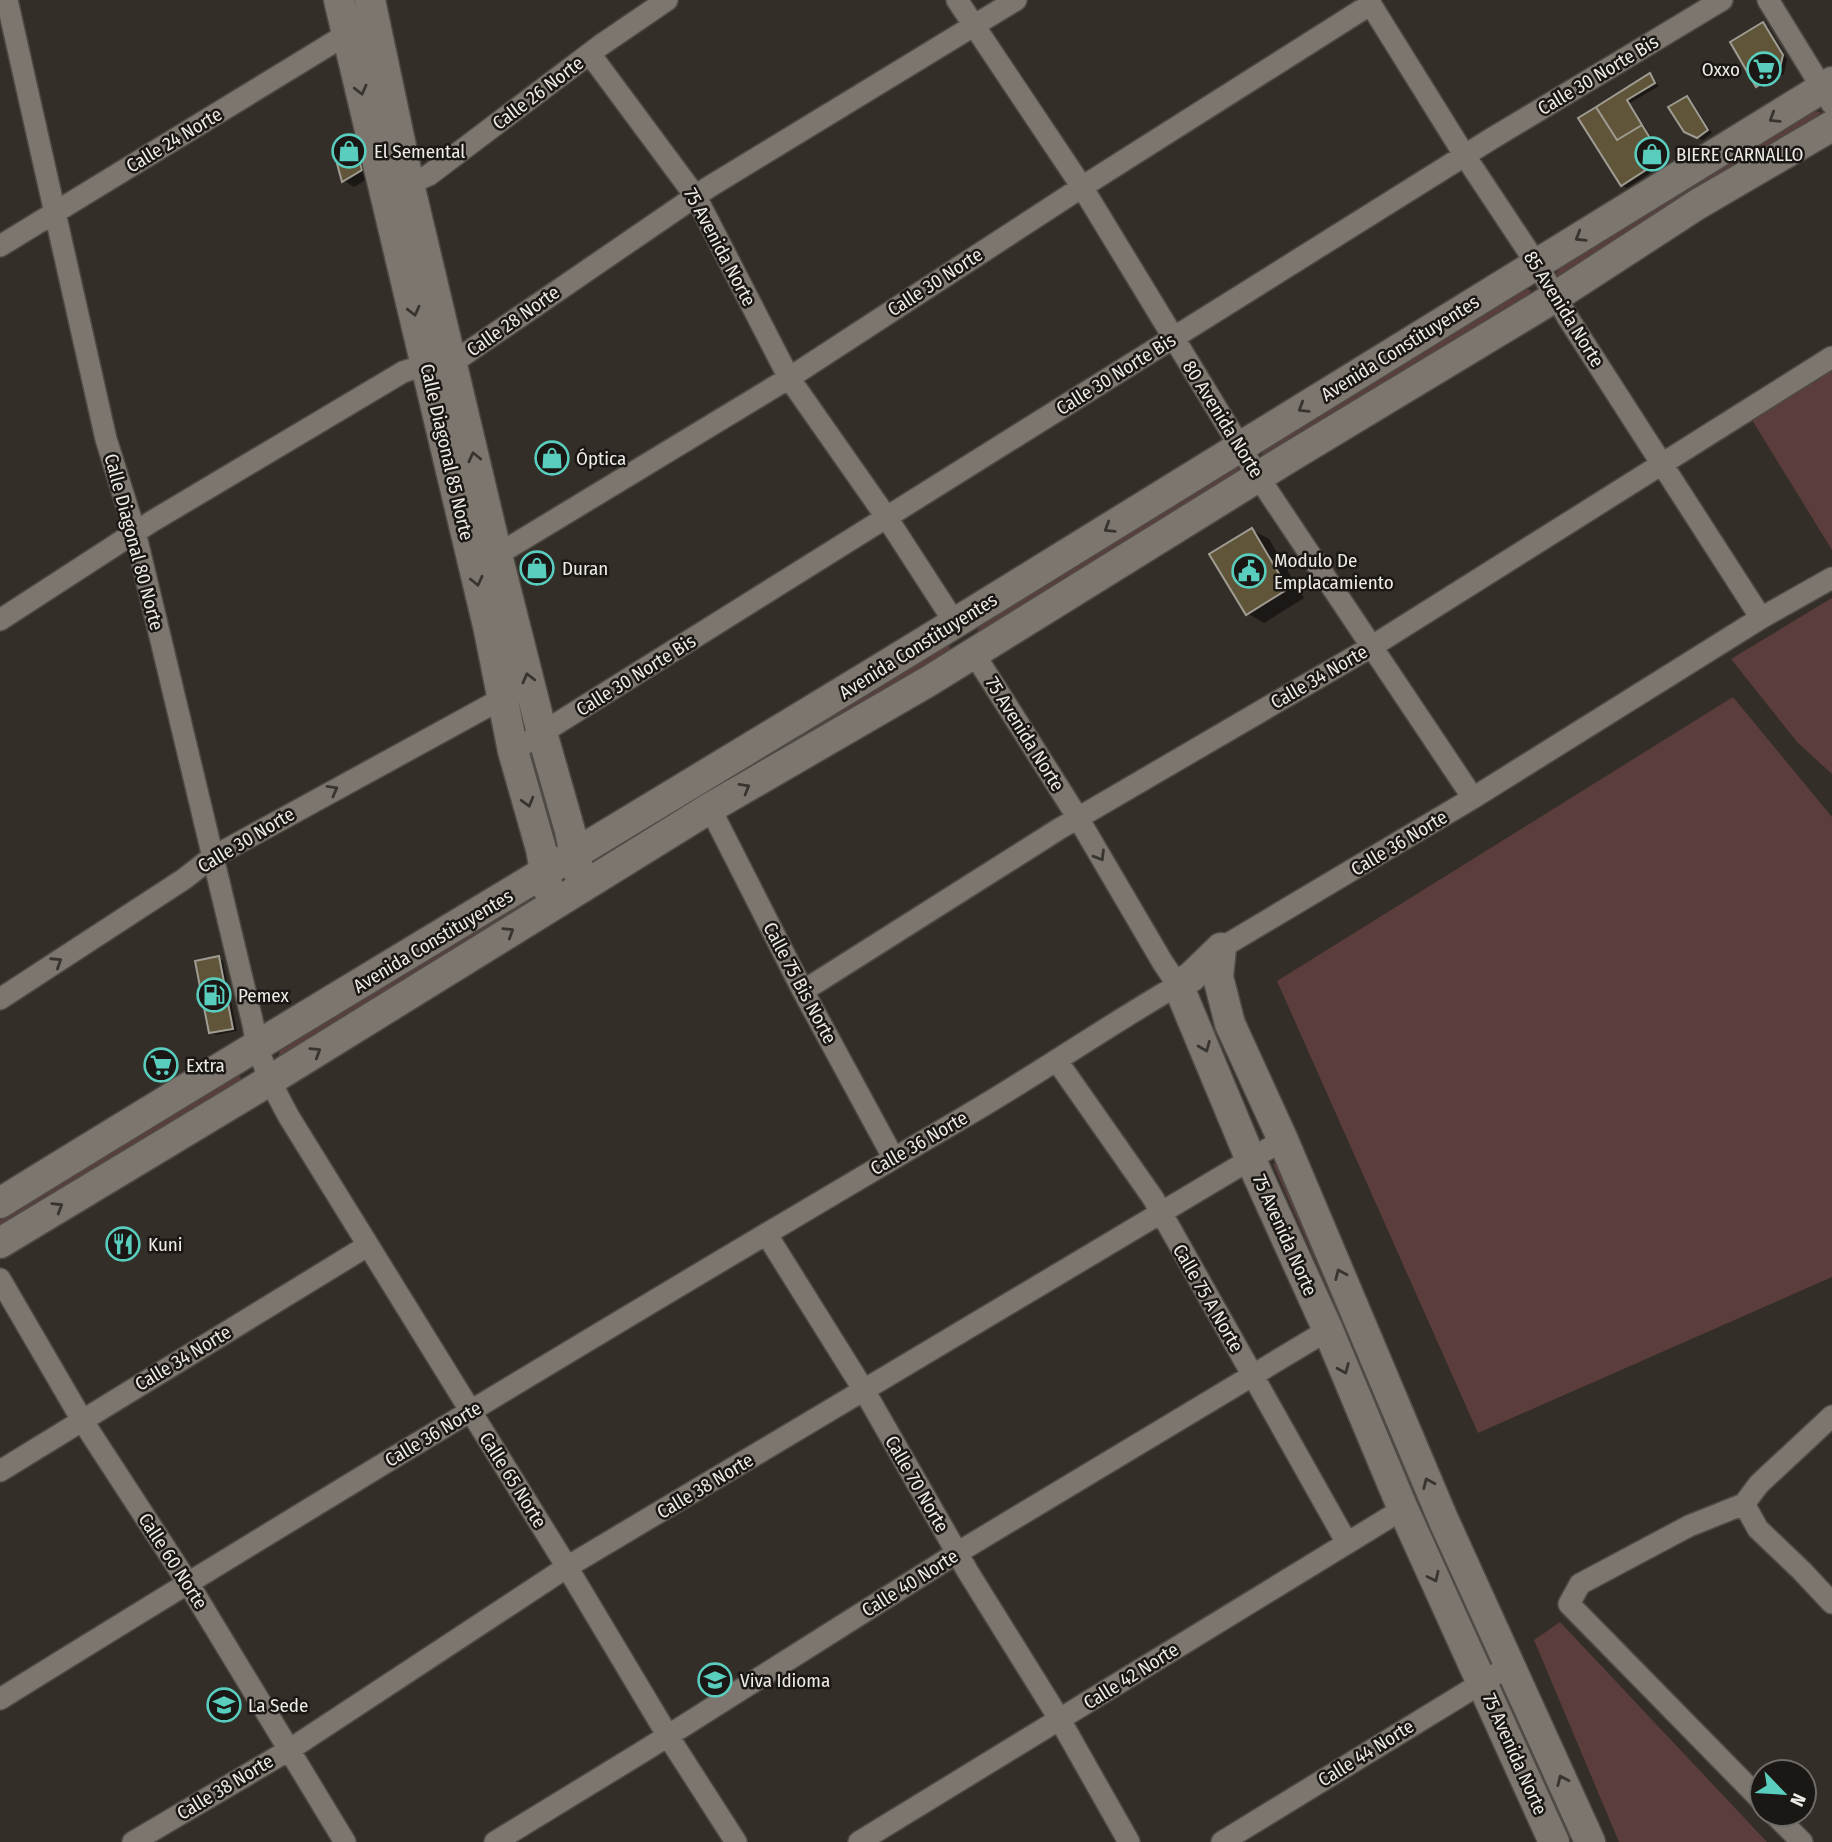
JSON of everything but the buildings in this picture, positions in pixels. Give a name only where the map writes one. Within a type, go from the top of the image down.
[{"type":"main road","name":"Calle Diagonal 85 Norte","points":[[339,0],[439,364],[497,555],[582,887]]},
{"type":"main road","name":"Calle Diagonal 85 Norte","points":[[370,0],[409,184],[439,364],[513,751],[541,849],[552,905]]},
{"type":"main road","name":"Avenida Constituyentes","points":[[0,1203],[955,624],[1536,263],[1829,91]]},
{"type":"main road","name":"Avenida Constituyentes","points":[[0,1243],[270,1081],[710,808],[929,681],[1556,298],[1698,204],[1832,126]]},
{"type":"main road","name":"Calle 36 Norte","points":[[1178,985],[1191,977],[1221,948]]},
{"type":"main road","name":"75 Avenida Norte","points":[[1221,948],[1218,977],[1230,1024],[1283,1140],[1443,1519],[1590,1842]]},
{"type":"main road","name":"75 Avenida Norte","points":[[1178,985],[1403,1509],[1555,1842]]},
{"type":"street","name":"Calle Diagonal 80 Norte","points":[[7,0],[106,439],[135,532],[211,858],[253,1024],[256,1047],[270,1081]]},
{"type":"street","name":"Calle 26 Norte","points":[[409,184],[429,175],[590,54],[667,0]]},
{"type":"street","name":"80 Avenida Norte","points":[[957,0],[1082,187],[1259,478],[1473,798]]},
{"type":"street","name":"Calle 28 Norte","points":[[0,620],[135,532],[404,372],[439,364],[709,187],[1016,0]]},
{"type":"street","name":"Calle 30 Norte Bis","points":[[513,751],[1465,156],[1722,0]]},
{"type":"street","points":[[1768,0],[1829,91]]},
{"type":"street","name":"85 Avenida Norte","points":[[1369,2],[1761,618]]},
{"type":"street","name":"Calle 30 Norte","points":[[497,555],[789,378],[1369,2]]},
{"type":"street","name":"Calle 24 Norte","points":[[0,246],[347,34]]},
{"type":"street","name":"75 Avenida Norte","points":[[590,54],[696,197],[789,378],[887,518],[955,624]]},
{"type":"street","name":"Calle 34 Norte","points":[[803,991],[1078,818],[1370,647],[1832,357]]},
{"type":"street","name":"Calle 36 Norte","points":[[1221,948],[1473,798],[1761,618],[1832,578]]},
{"type":"street","name":"75 Avenida Norte","points":[[973,652],[1078,818],[1178,985]]},
{"type":"street","name":"Calle 30 Norte","points":[[0,999],[184,879],[211,858],[503,698]]},
{"type":"street","name":"Calle 75 Bis Norte","points":[[710,808],[803,991],[893,1157]]},
{"type":"street","name":"Calle 36 Norte","points":[[0,1699],[470,1411],[1057,1061],[1178,985]]},
{"type":"street","name":"Calle 75 A Norte","points":[[1057,1061],[1153,1198],[1348,1543]]},
{"type":"street","name":"Calle 65 Norte","points":[[270,1081],[367,1246],[736,1842]]},
{"type":"street","name":"Calle 38 Norte","points":[[133,1842],[289,1750],[567,1567],[1283,1140]]},
{"type":"street","name":"Calle 70 Norte","points":[[767,1235],[865,1391],[957,1553],[1060,1720],[1129,1842]]},
{"type":"street","name":"Calle 34 Norte","points":[[0,1471],[367,1246]]},
{"type":"street","name":"Calle 60 Norte","points":[[0,1279],[82,1420],[188,1583],[345,1842]]},
{"type":"street","name":"Calle 40 Norte","points":[[495,1842],[957,1553],[1328,1330]]},
{"type":"street","points":[[1748,1787],[1569,1604],[1580,1584],[1689,1526],[1744,1504],[1759,1484],[1832,1416]]},
{"type":"street","points":[[1744,1504],[1758,1529],[1832,1603]]},
{"type":"street","name":"Calle 42 Norte","points":[[859,1842],[1403,1509]]},
{"type":"street","name":"Calle 44 Norte","points":[[1222,1842],[1511,1665]]},
{"type":"street","points":[[1788,1828],[1802,1842]]},
{"type":"shaded area","points":[[1809,111],[1821,112],[1812,124],[1563,277],[1555,275],[1563,264]]},
{"type":"shaded area","points":[[1522,289],[1531,290],[1528,298],[1268,459],[1261,457],[1264,449]]},
{"type":"shaded area","points":[[1832,365],[1832,550],[1749,415]]},
{"type":"shaded area","points":[[1234,465],[1240,470],[1239,474],[988,631],[977,632],[981,622]]},
{"type":"shaded area","points":[[1832,598],[1832,774],[1798,743],[1731,659]]},
{"type":"shaded area","points":[[942,644],[950,646],[948,654],[602,865],[595,860],[598,853]]},
{"type":"shaded area","points":[[1733,697],[1832,817],[1832,1277],[1478,1433],[1277,981]]},
{"type":"shaded area","points":[[524,898],[532,902],[287,1058],[279,1056],[280,1047]]},
{"type":"shaded area","points":[[237,1071],[242,1081],[0,1228],[0,1213]]},
{"type":"shaded area","points":[[1278,1162],[1493,1653],[1488,1656],[1273,1164]]},
{"type":"shaded area","points":[[1560,1622],[1748,1822],[1748,1828],[1754,1828],[1767,1842],[1619,1842],[1534,1640]]},
{"type":"place","name":"Oxxo","points":[[1764,69]]},
{"type":"place","name":"El Semental","points":[[349,151]]},
{"type":"place","name":"BIERE CARNALLO","points":[[1652,154]]},
{"type":"place","name":"Óptica","points":[[552,458]]},
{"type":"place","name":"Duran","points":[[537,568]]},
{"type":"place","name":"Modulo De Emplacamiento","points":[[1249,571]]},
{"type":"place","name":"Pemex","points":[[214,995]]},
{"type":"place","name":"Extra","points":[[161,1065]]},
{"type":"place","name":"Kuni","points":[[123,1244]]},
{"type":"place","name":"Viva Idioma","points":[[715,1680]]},
{"type":"place","name":"La Sede","points":[[224,1705]]}]
